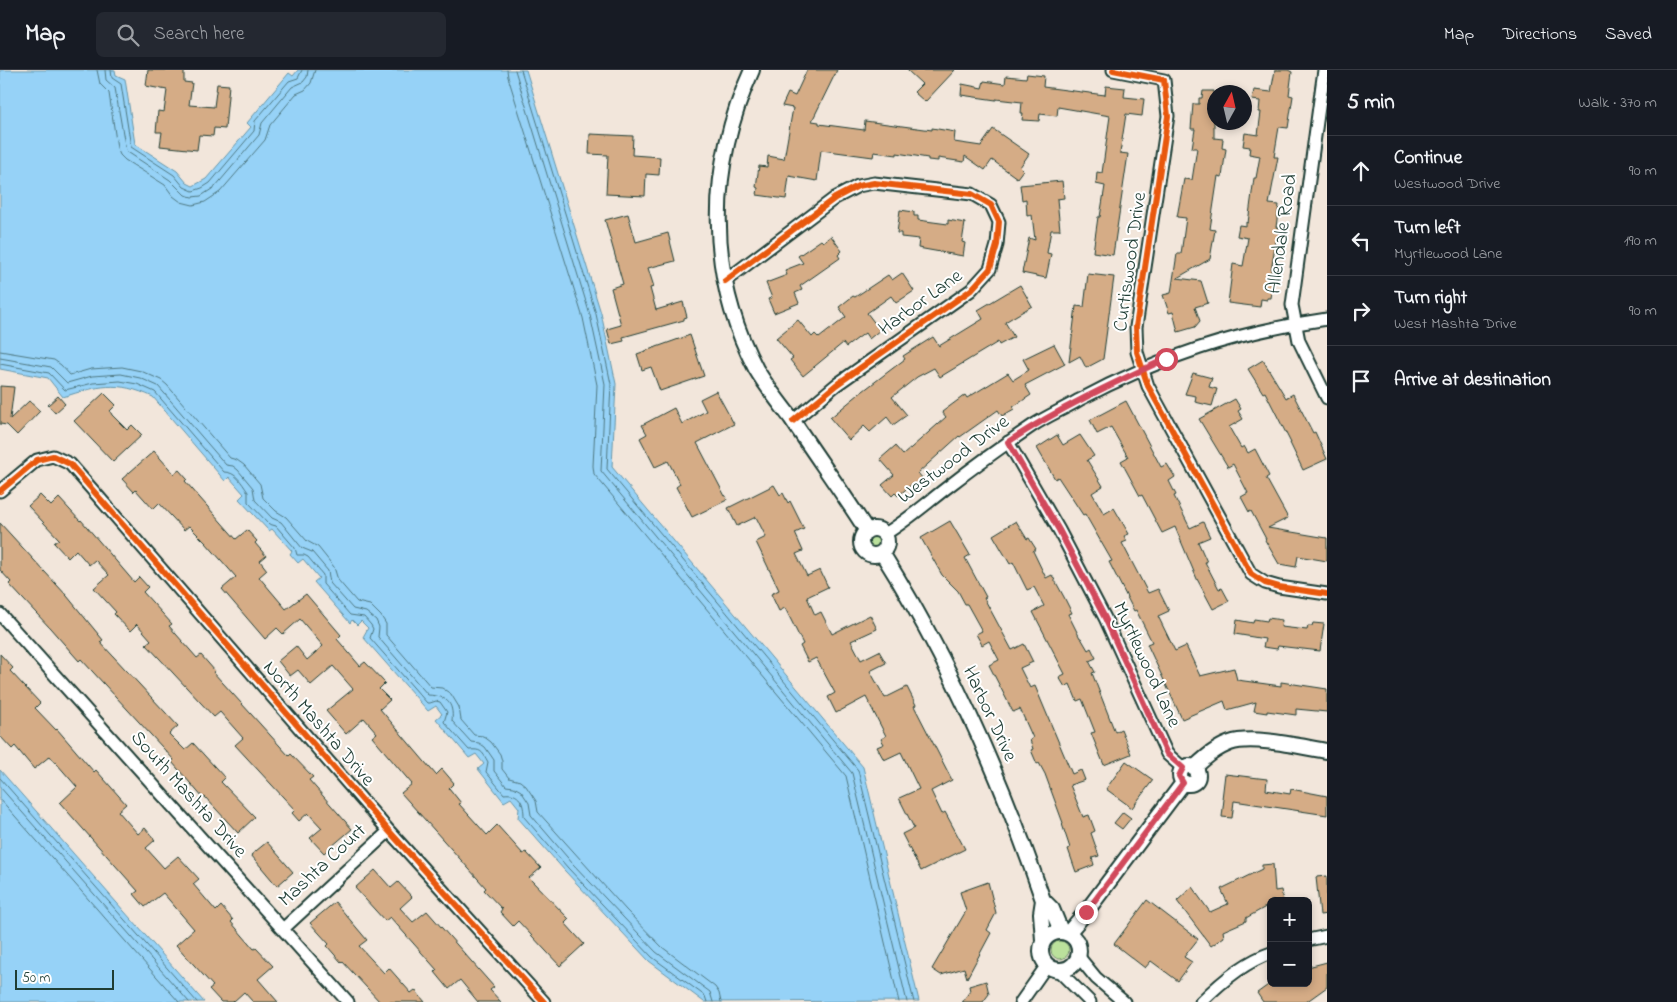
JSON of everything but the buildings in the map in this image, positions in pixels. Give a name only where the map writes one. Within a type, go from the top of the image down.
[{"type":"street","points":[[752,70],[730,127],[720,185],[719,240],[730,306],[740,335],[757,370],[867,531]]},
{"type":"street","name":"Curtiswood Drive","points":[[1113,70],[1164,80],[1168,116],[1136,327],[1136,352],[1148,386],[1251,574],[1265,583],[1279,587],[1327,594]]},
{"type":"street","name":"Allendale Road","points":[[1324,70],[1292,305],[1294,324],[1299,341],[1327,398]]},
{"type":"street","name":"Harbor Lane","points":[[725,281],[835,198],[858,186],[874,182],[972,194],[991,205],[999,222],[997,246],[990,269],[971,290],[836,385],[793,421]]},
{"type":"street","name":"Westwood Drive","points":[[885,534],[1008,442],[1043,420],[1112,383],[1166,359],[1219,341],[1265,329],[1327,319]]},
{"type":"street","name":"Myrtlewood Lane","points":[[1008,442],[1059,530],[1105,618],[1167,754],[1189,768]]},
{"type":"street","name":"North Mashta Drive","points":[[0,491],[37,460],[53,456],[70,464],[389,831],[544,1002]]},
{"type":"street","points":[[874,528],[879,529],[885,534],[888,542],[887,548],[882,553],[873,556],[864,550],[861,541],[862,536],[867,531],[874,528]]},
{"type":"street","name":"Harbor Drive","points":[[882,553],[936,649],[961,699],[1005,799],[1043,900],[1052,910],[1064,932]]},
{"type":"street","name":"South Mashta Drive","points":[[0,614],[348,1002]]},
{"type":"street","points":[[1064,932],[1086,912],[1183,783],[1179,776],[1215,750],[1230,743],[1244,740],[1327,751]]},
{"type":"street","name":"Mashta Court","points":[[283,929],[389,831]]},
{"type":"street","name":"Harbor Drive","points":[[1043,900],[1041,913],[1043,940]]},
{"type":"street","points":[[1053,968],[1067,969],[1078,956],[1079,949],[1077,943],[1073,937],[1064,932],[1054,932],[1043,940],[1040,953],[1053,968],[1090,1002]]},
{"type":"street","points":[[1312,939],[1327,936]]},
{"type":"street","points":[[1200,1002],[1219,984],[1267,955]]},
{"type":"street","points":[[1078,956],[1096,978],[1124,1002]]},
{"type":"street","points":[[1021,1002],[1053,968]]},
{"type":"green space","points":[[874,534],[882,542],[874,550],[866,542]]},
{"type":"green space","points":[[1060,941],[1068,946],[1069,950],[1064,958],[1060,959],[1052,954],[1051,950],[1056,942]]},
{"type":"water","points":[[0,70],[115,70],[116,75],[125,79],[135,144],[177,171],[187,183],[193,186],[206,179],[251,127],[247,123],[289,73],[293,76],[298,70],[526,70],[601,313],[616,384],[612,467],[863,767],[919,1001],[704,1002],[649,961],[565,871],[518,818],[519,808],[511,798],[504,802],[478,769],[484,764],[476,754],[469,758],[436,719],[442,714],[436,706],[428,711],[363,637],[368,628],[361,621],[357,625],[352,620],[350,623],[314,582],[319,578],[303,559],[298,563],[290,554],[292,551],[272,529],[269,531],[239,499],[244,494],[229,477],[225,481],[153,397],[129,388],[108,386],[63,397],[48,378],[0,369]]},
{"type":"water","points":[[0,770],[204,1002],[0,1002]]},
{"type":"cycle path","points":[[1113,70],[1164,80],[1168,116],[1136,327],[1137,352],[1148,386],[1251,574],[1265,583],[1279,587],[1327,594]]},
{"type":"cycle path","points":[[725,281],[835,198],[858,186],[874,183],[972,194],[991,205],[999,222],[997,245],[990,269],[971,290],[836,385],[793,421]]},
{"type":"cycle path","points":[[0,491],[37,460],[53,456],[70,464],[389,831],[544,1002]]},
{"type":"route","points":[[1086,912],[1183,783],[1179,776],[1183,768],[1167,754],[1105,618],[1059,530],[1008,442],[1034,424],[1112,383],[1166,359]]}]
